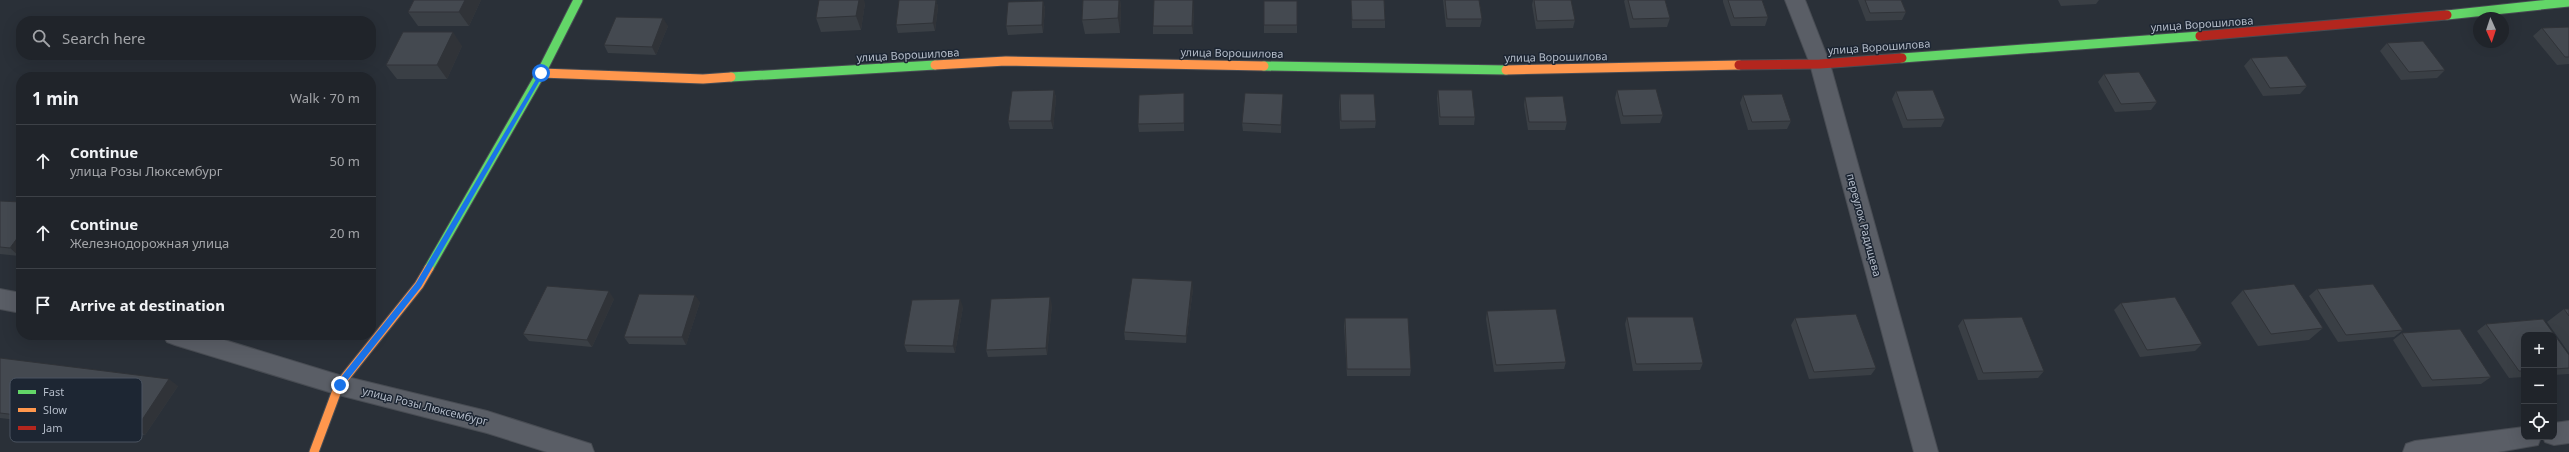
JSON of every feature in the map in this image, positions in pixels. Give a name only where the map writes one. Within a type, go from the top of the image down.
[{"type":"street","points":[[376,339],[419,285],[541,73],[578,0]]},
{"type":"street","name":"переулок Радищева","points":[[1795,0],[1820,64],[1926,452]]},
{"type":"street","name":"улица Ворошилова","points":[[541,73],[703,79],[1006,61],[1482,70],[1820,64],[2374,23],[2569,2]]},
{"type":"street","points":[[0,299],[16,302]]},
{"type":"street","name":"улица Розы Люксембург","points":[[192,340],[340,385],[488,422],[582,452]]},
{"type":"street","points":[[314,452],[340,385],[376,340]]},
{"type":"street","points":[[2557,434],[2569,432]]},
{"type":"street","points":[[2415,452],[2521,438]]},
{"type":"building","points":[[414,0],[465,0],[459,12],[408,12]]},
{"type":"building","points":[[819,0],[859,0],[856,16],[816,18]]},
{"type":"building","points":[[899,0],[936,0],[933,23],[896,25]]},
{"type":"building","points":[[1083,0],[1119,0],[1118,18],[1082,20]]},
{"type":"building","points":[[1154,0],[1193,0],[1192,26],[1153,26]]},
{"type":"building","points":[[1351,0],[1384,0],[1385,20],[1352,20]]},
{"type":"building","points":[[1445,0],[1479,0],[1482,19],[1447,19]]},
{"type":"building","points":[[1534,0],[1571,0],[1575,20],[1537,21]]},
{"type":"building","points":[[1628,0],[1665,0],[1670,18],[1633,19]]},
{"type":"building","points":[[1728,0],[1762,0],[1768,17],[1734,18]]},
{"type":"building","points":[[1865,0],[1901,0],[1906,12],[1870,13]]},
{"type":"building","points":[[1043,1],[1042,25],[1006,26],[1008,2]]},
{"type":"building","points":[[1264,1],[1297,1],[1297,25],[1264,25]]},
{"type":"building","points":[[616,17],[663,18],[652,47],[604,45]]},
{"type":"building","points":[[2569,27],[2569,57],[2565,57],[2542,28]]},
{"type":"building","points":[[403,32],[453,32],[437,65],[386,65]]},
{"type":"building","points":[[2423,41],[2445,70],[2409,72],[2387,43]]},
{"type":"building","points":[[2287,56],[2307,86],[2270,88],[2251,58]]},
{"type":"building","points":[[2139,72],[2157,102],[2121,104],[2104,74]]},
{"type":"building","points":[[1656,89],[1663,115],[1623,116],[1617,90]]},
{"type":"building","points":[[1054,90],[1051,121],[1008,121],[1012,91]]},
{"type":"building","points":[[1438,90],[1472,90],[1475,117],[1440,117]]},
{"type":"building","points":[[1933,90],[1945,119],[1907,120],[1896,91]]},
{"type":"building","points":[[1184,93],[1184,123],[1138,124],[1139,95]]},
{"type":"building","points":[[1245,93],[1283,94],[1281,125],[1242,123]]},
{"type":"building","points":[[1340,94],[1374,94],[1376,121],[1341,121]]},
{"type":"building","points":[[1782,94],[1791,121],[1752,122],[1743,95]]},
{"type":"building","points":[[1563,96],[1567,122],[1529,122],[1525,97]]},
{"type":"building","points":[[0,201],[16,202],[16,240],[10,248],[0,247]]},
{"type":"building","points":[[1132,278],[1192,281],[1186,336],[1124,332]]},
{"type":"building","points":[[2294,284],[2323,328],[2271,334],[2243,290]]},
{"type":"building","points":[[2373,284],[2403,330],[2346,335],[2317,289]]},
{"type":"building","points":[[547,286],[609,291],[587,340],[523,334]]},
{"type":"building","points":[[639,294],[695,295],[682,337],[624,337]]},
{"type":"building","points":[[1050,297],[1046,348],[986,350],[991,299]]},
{"type":"building","points":[[2175,297],[2202,344],[2147,350],[2121,303]]},
{"type":"building","points":[[960,299],[953,346],[904,345],[912,300]]},
{"type":"building","points":[[1556,309],[1566,362],[1496,365],[1487,311]]},
{"type":"building","points":[[2564,309],[2569,309],[2569,316]]},
{"type":"building","points":[[1856,314],[1876,368],[1814,372],[1795,318]]},
{"type":"building","points":[[1627,317],[1693,317],[1703,363],[1636,364]]},
{"type":"building","points":[[2022,317],[2044,371],[1983,373],[1963,319]]},
{"type":"building","points":[[1345,318],[1408,318],[1411,369],[1347,369]]},
{"type":"building","points":[[2543,319],[2552,332],[2521,332],[2521,371],[2519,371],[2486,324]]},
{"type":"building","points":[[2460,329],[2491,377],[2432,380],[2402,333]]},
{"type":"building","points":[[2557,338],[2569,355],[2569,368],[2557,369]]},
{"type":"building","points":[[0,358],[169,379],[142,420],[142,378],[10,378],[10,414],[0,413]]},
{"type":"traffic: fast","points":[[429,268],[541,73],[578,0]]},
{"type":"traffic: fast","points":[[2447,15],[2569,2]]},
{"type":"traffic: fast","points":[[1902,58],[2200,36]]},
{"type":"traffic: fast","points":[[731,77],[935,65]]},
{"type":"traffic: fast","points":[[1264,66],[1506,70]]},
{"type":"traffic: slow","points":[[935,65],[1006,61],[1264,66]]},
{"type":"traffic: slow","points":[[1506,70],[1739,65]]},
{"type":"traffic: slow","points":[[541,73],[703,79],[731,77]]},
{"type":"traffic: slow","points":[[376,339],[419,285],[429,268]]},
{"type":"traffic: slow","points":[[314,452],[339,385],[375,340]]},
{"type":"traffic: jam","points":[[2200,36],[2447,15]]},
{"type":"traffic: jam","points":[[1739,65],[1820,64],[1902,58]]},
{"type":"route","points":[[340,385],[419,285],[541,73]]}]
